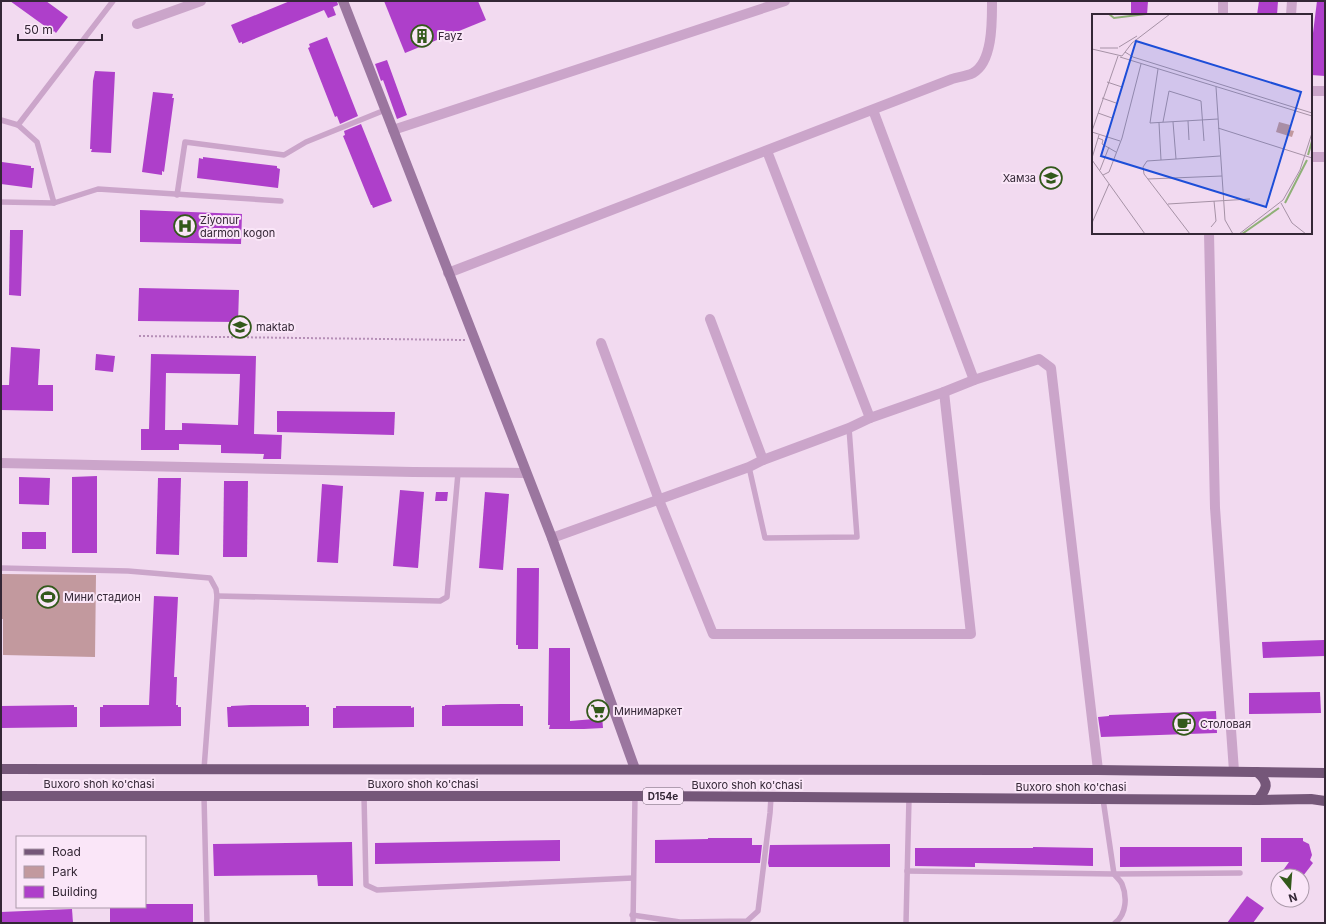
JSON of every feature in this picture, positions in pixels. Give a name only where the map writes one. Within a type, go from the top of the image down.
[{"type":"main road","name":"Buxoro shoh ko'chasi","points":[[1,769],[1098,770],[1325,773]]},
{"type":"main road","points":[[1257,772],[1264,779],[1266,786],[1258,800]]},
{"type":"main road","name":"Buxoro shoh ko'chasi","points":[[1,796],[635,796],[1258,800],[1311,799],[1325,801]]},
{"type":"street","points":[[137,24],[201,1]]},
{"type":"street","points":[[343,1],[552,538],[635,769]]},
{"type":"street","points":[[393,130],[785,1]]},
{"type":"street","points":[[448,273],[952,79],[974,73],[983,64],[988,51],[992,1]]},
{"type":"street","points":[[1223,14],[1224,1]]},
{"type":"street","points":[[1292,1],[1292,14]]},
{"type":"street","points":[[1312,91],[1325,91]]},
{"type":"street","points":[[873,110],[974,380]]},
{"type":"street","points":[[767,151],[870,418]]},
{"type":"street","points":[[1312,157],[1325,157]]},
{"type":"street","points":[[1209,234],[1215,508],[1234,771]]},
{"type":"street","points":[[710,319],[763,460]]},
{"type":"street","points":[[601,342],[659,500],[714,634],[971,634],[944,392]]},
{"type":"street","points":[[552,538],[749,467],[763,460],[849,428],[870,418],[1039,358],[1051,368],[1098,770]]},
{"type":"street","points":[[1,463],[458,473],[526,473]]},
{"type":"lane","points":[[18,125],[113,1]]},
{"type":"lane","points":[[177,195],[185,142],[284,155],[306,142],[385,110]]},
{"type":"lane","points":[[1,120],[18,125],[37,142],[54,203]]},
{"type":"lane","points":[[1,202],[54,203],[98,190],[281,202]]},
{"type":"lane","points":[[749,467],[765,538],[857,537],[849,428]]},
{"type":"lane","points":[[217,596],[440,601],[447,597],[458,473]]},
{"type":"lane","points":[[1,568],[128,571],[210,578],[216,589],[217,596],[204,769]]},
{"type":"lane","points":[[204,796],[207,923]]},
{"type":"lane","points":[[364,796],[366,884],[377,890],[633,878]]},
{"type":"lane","points":[[633,923],[635,796]]},
{"type":"lane","points":[[632,915],[680,922],[747,921],[758,911],[771,797]]},
{"type":"lane","points":[[906,923],[909,798]]},
{"type":"lane","points":[[1103,799],[1114,874],[1122,883],[1125,897],[1124,911],[1119,920],[1115,923]]},
{"type":"lane","points":[[907,871],[1114,874],[1240,873]]},
{"type":"path","points":[[139,336],[474,340]]},
{"type":"green space","name":"Мини стадион","points":[[1,574],[96,575],[95,657],[3,655]]},
{"type":"building","points":[[10,1],[46,1],[68,17],[56,33]]},
{"type":"building","points":[[290,1],[337,1],[338,5],[333,7],[336,15],[328,18],[324,10],[242,44],[242,42],[239,43],[231,25]]},
{"type":"building","name":"Fayz","points":[[384,1],[478,1],[486,20],[405,53]]},
{"type":"building","points":[[1131,1],[1148,1],[1147,14],[1131,14]]},
{"type":"building","points":[[1259,1],[1278,1],[1277,14],[1257,14]]},
{"type":"building","points":[[1317,1],[1325,1],[1325,76],[1312,75],[1312,41]]},
{"type":"building","points":[[327,37],[358,116],[340,124],[337,116],[335,117],[308,48],[310,47],[309,44]]},
{"type":"building","points":[[387,60],[407,115],[397,119],[383,80],[381,81],[375,64]]},
{"type":"building","points":[[95,71],[115,72],[111,153],[91,152],[92,149],[90,149],[93,81]]},
{"type":"building","points":[[153,92],[173,94],[172,98],[174,98],[164,172],[162,171],[162,175],[142,172]]},
{"type":"building","points":[[361,124],[392,201],[373,208],[343,136],[345,135],[344,131]]},
{"type":"building","points":[[203,157],[277,166],[277,168],[280,169],[278,188],[197,178],[199,158],[203,159]]},
{"type":"building","points":[[2,162],[31,166],[31,168],[34,168],[32,188],[1,184]]},
{"type":"building","points":[[140,210],[242,214],[241,244],[140,242]]},
{"type":"building","points":[[10,230],[23,230],[21,296],[9,295]]},
{"type":"building","points":[[139,288],[239,290],[238,322],[138,321]]},
{"type":"building","points":[[11,347],[40,349],[38,385],[53,385],[53,411],[1,410],[1,385],[9,385]]},
{"type":"building","points":[[96,354],[115,356],[113,372],[95,370]]},
{"type":"building","points":[[151,354],[256,356],[254,434],[282,435],[281,459],[263,459],[264,454],[221,453],[221,445],[179,444],[179,450],[141,450],[141,429],[149,429]],"holes":[[[166,373],[240,374],[238,425],[182,423],[182,430],[165,430]]]},
{"type":"building","points":[[277,411],[395,412],[394,435],[277,432]]},
{"type":"building","points":[[97,476],[97,553],[72,553],[72,477]]},
{"type":"building","points":[[19,477],[50,478],[49,505],[19,504]]},
{"type":"building","points":[[158,478],[181,478],[179,555],[156,554]]},
{"type":"building","points":[[224,481],[248,481],[247,557],[223,557]]},
{"type":"building","points":[[322,484],[343,486],[338,563],[317,562]]},
{"type":"building","points":[[400,490],[424,492],[418,568],[393,566]]},
{"type":"building","points":[[436,492],[448,492],[447,501],[435,501]]},
{"type":"building","points":[[485,492],[509,494],[503,570],[479,568]]},
{"type":"building","points":[[22,532],[46,532],[46,549],[22,549]]},
{"type":"building","points":[[517,568],[539,568],[538,649],[518,649],[518,645],[516,645]]},
{"type":"building","points":[[154,596],[178,597],[174,677],[177,677],[176,705],[181,707],[181,726],[100,727],[100,707],[103,707],[103,705],[149,705]]},
{"type":"building","points":[[1324,640],[1325,656],[1263,658],[1262,642]]},
{"type":"building","points":[[549,648],[570,648],[570,721],[594,719],[593,704],[601,703],[603,728],[549,729]]},
{"type":"building","points":[[1320,692],[1321,713],[1249,714],[1249,693]]},
{"type":"building","points":[[520,704],[520,706],[523,706],[523,726],[442,726],[442,706],[445,705]]},
{"type":"building","points":[[74,705],[74,707],[77,707],[77,727],[1,728],[1,706]]},
{"type":"building","points":[[251,705],[306,705],[306,707],[309,707],[309,726],[228,727],[227,707]]},
{"type":"building","points":[[336,706],[411,706],[411,708],[414,707],[414,727],[333,728],[333,708],[336,708]]},
{"type":"building","points":[[1216,711],[1217,733],[1101,737],[1098,717],[1109,715]]},
{"type":"building","points":[[752,838],[752,845],[762,845],[760,863],[655,863],[655,840]]},
{"type":"building","points":[[1261,838],[1303,838],[1303,841],[1309,844],[1312,855],[1310,860],[1313,863],[1309,868],[1285,868],[1289,862],[1261,862]]},
{"type":"building","points":[[560,840],[560,861],[375,864],[375,843]]},
{"type":"building","points":[[352,842],[353,886],[318,886],[317,875],[214,876],[213,844]]},
{"type":"building","points":[[890,844],[890,867],[769,867],[768,863],[770,845]]},
{"type":"building","points":[[1120,847],[1242,847],[1242,866],[1120,867]]},
{"type":"building","points":[[915,848],[1093,848],[1093,866],[975,863],[975,867],[915,866]]},
{"type":"building","points":[[1247,896],[1264,908],[1253,923],[1227,923]]},
{"type":"building","points":[[146,904],[193,904],[193,923],[110,923],[110,908],[146,908]]},
{"type":"building","points":[[72,909],[73,923],[1,923],[1,912]]},
{"type":"place","name":"Fayz","points":[[422,36]]},
{"type":"place","name":"Хамза","points":[[1051,178]]},
{"type":"place","name":"Ziyonur darmon kogon","points":[[185,226]]},
{"type":"place","name":"maktab","points":[[240,327]]},
{"type":"place","name":"Мини стадион","points":[[48,597]]},
{"type":"place","name":"Минимаркет","points":[[598,711]]},
{"type":"place","name":"Столовая","points":[[1184,724]]}]
